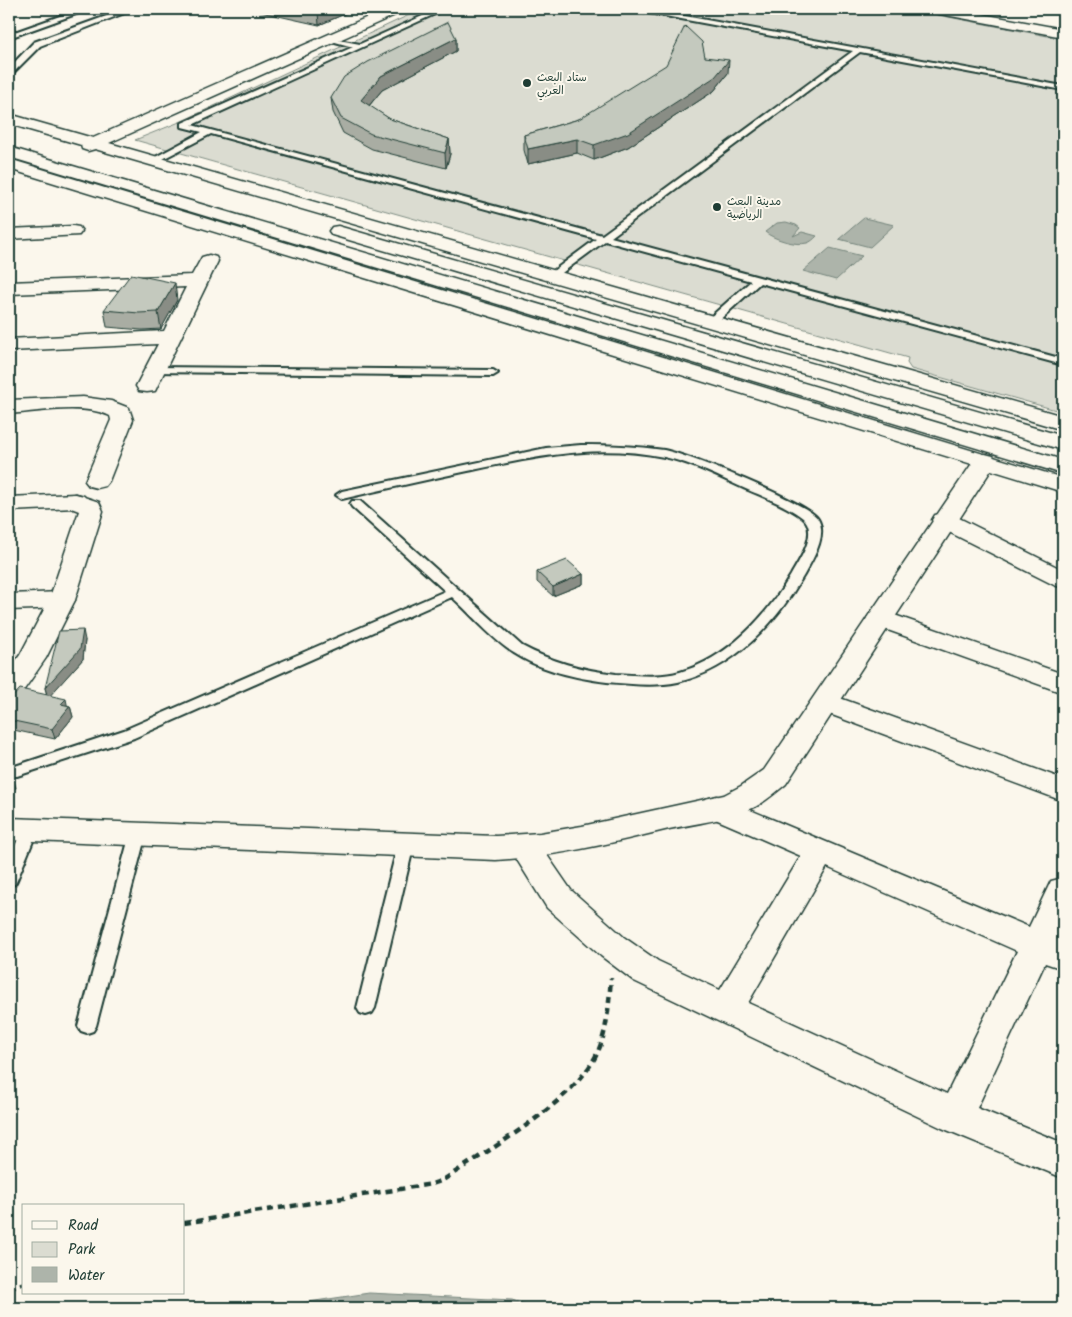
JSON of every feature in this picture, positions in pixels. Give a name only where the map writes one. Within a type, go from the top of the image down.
[{"type":"street","points":[[26,167],[65,160],[71,153],[397,9]]},
{"type":"street","points":[[934,9],[1063,33]]},
{"type":"street","points":[[9,119],[1063,423]]},
{"type":"street","points":[[9,134],[1063,443]]},
{"type":"street","points":[[9,152],[26,167],[204,224],[1063,485]]},
{"type":"street","points":[[26,167],[1063,467]]},
{"type":"street","points":[[204,224],[224,256]]},
{"type":"street","points":[[9,234],[73,231]]},
{"type":"street","points":[[151,378],[198,281],[224,256],[271,244]]},
{"type":"street","points":[[9,288],[198,281]]},
{"type":"street","points":[[9,345],[172,338]]},
{"type":"street","points":[[9,407],[98,405],[116,409],[121,414],[122,420],[97,481]]},
{"type":"street","points":[[19,829],[496,848],[525,847],[571,841],[717,807],[742,799],[760,789],[775,777],[985,461]]},
{"type":"street","points":[[9,504],[75,501],[87,505],[90,511],[62,600],[32,658],[9,690]]},
{"type":"street","points":[[944,520],[1063,580]]},
{"type":"street","points":[[9,602],[62,600]]},
{"type":"street","points":[[880,618],[1063,684]]},
{"type":"street","points":[[826,702],[1063,790]]},
{"type":"street","points":[[717,807],[1050,950]]},
{"type":"street","points":[[525,847],[559,898],[622,954],[646,971],[955,1116],[1063,1161]]},
{"type":"street","points":[[726,1010],[820,851]]},
{"type":"street","points":[[955,1116],[1050,950],[1063,890]]},
{"type":"lane","points":[[9,36],[84,10],[79,9]]},
{"type":"lane","points":[[9,72],[37,44],[132,9]]},
{"type":"lane","points":[[443,9],[185,125],[1063,362]]},
{"type":"lane","points":[[638,9],[1063,88]]},
{"type":"lane","points":[[330,38],[360,46]]},
{"type":"lane","points":[[552,276],[859,50]]},
{"type":"lane","points":[[152,161],[209,132]]},
{"type":"lane","points":[[711,322],[758,280]]},
{"type":"lane","points":[[151,378],[493,373]]},
{"type":"lane","points":[[342,495],[546,451],[581,448],[637,450],[665,454],[701,466],[794,506],[812,519],[815,526],[814,540],[798,573],[764,620],[742,643],[706,667],[672,678],[650,680],[580,674],[529,656],[509,642],[356,504]]},
{"type":"lane","points":[[12,772],[129,734],[453,592]]},
{"type":"lane","points":[[9,880],[19,829]]},
{"type":"lane","points":[[87,1026],[138,834]]},
{"type":"lane","points":[[366,1008],[406,844]]},
{"type":"path","points":[[185,1223],[432,1184],[443,1180],[551,1107],[581,1076],[597,1055],[605,1023],[611,971],[622,954]]},
{"type":"path","points":[[9,1288],[22,1284]]},
{"type":"green space","name":"مدينة البعث الرياضية","points":[[422,9],[907,9],[1063,39],[1063,412],[911,369],[907,363],[908,358],[135,140],[182,121]]},
{"type":"water","points":[[864,218],[894,225],[870,247],[839,239]]},
{"type":"water","points":[[786,222],[800,228],[793,236],[802,232],[817,236],[808,243],[797,244],[779,239],[765,232],[777,223]]},
{"type":"water","points":[[830,248],[862,256],[836,280],[803,271]]},
{"type":"water","points":[[369,1293],[512,1300],[537,1308],[268,1308]]},
{"type":"building","points":[[302,9],[326,9],[318,12]]},
{"type":"building","points":[[448,22],[456,38],[381,76],[361,100],[390,119],[449,139],[445,153],[371,134],[341,118],[331,98],[344,77],[368,62]]},
{"type":"building","points":[[685,26],[702,42],[705,57],[729,60],[715,77],[628,133],[594,145],[577,139],[528,149],[524,135],[579,119],[666,65]]},
{"type":"building","points":[[131,274],[175,283],[158,312],[139,313],[104,310]]},
{"type":"building","points":[[567,560],[583,574],[553,587],[537,572]]},
{"type":"building","points":[[83,630],[80,649],[45,688],[59,631]]},
{"type":"building","points":[[20,689],[66,699],[61,704],[70,706],[52,729],[9,720],[9,701]]},
{"type":"building","points":[[9,772],[12,773],[14,783],[9,784]]},
{"type":"place","name":"ستاد البعث العربي","points":[[527,83]]},
{"type":"place","name":"مدينة البعث الرياضية","points":[[717,207]]}]
